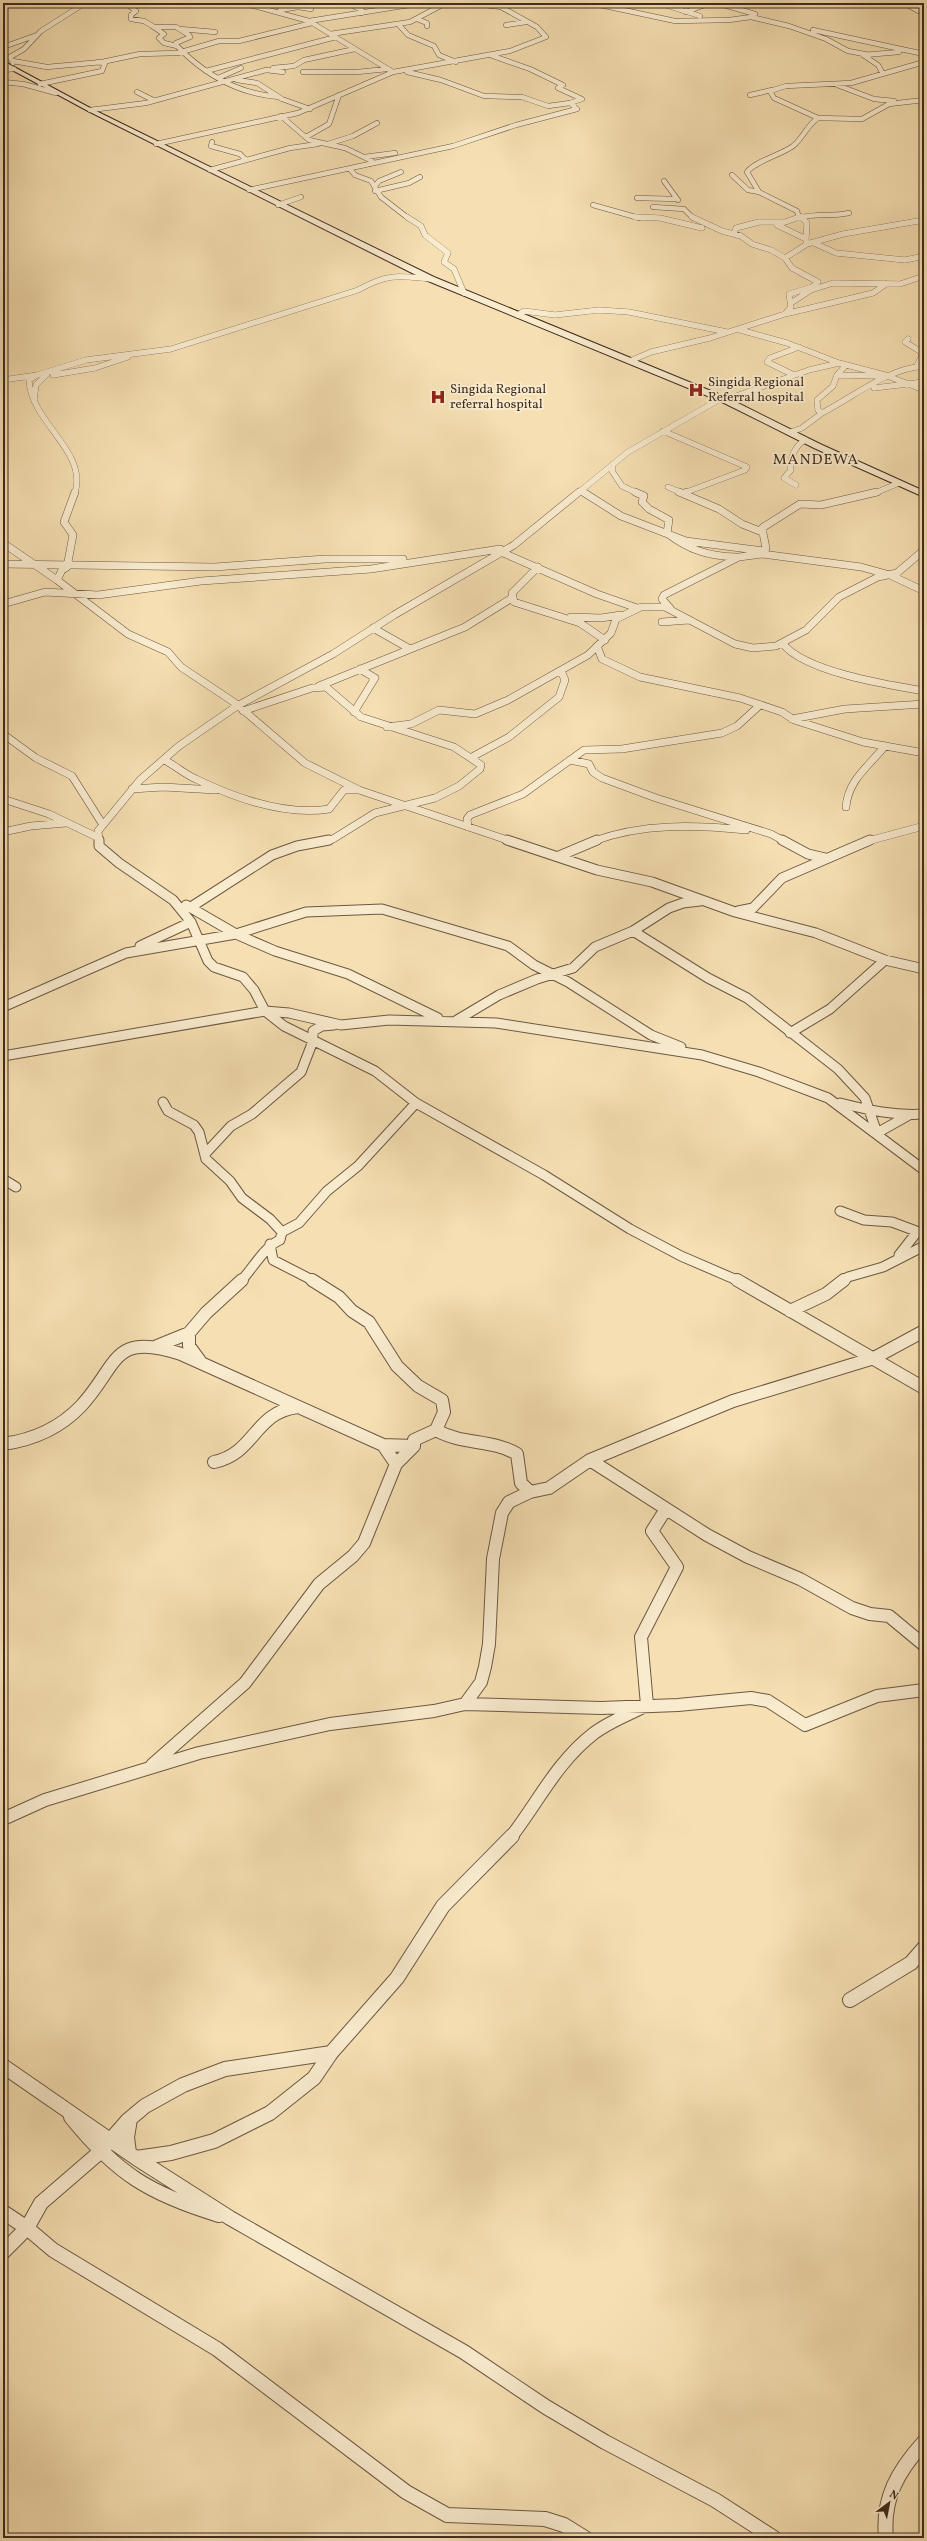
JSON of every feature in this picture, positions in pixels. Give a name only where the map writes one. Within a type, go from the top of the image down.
[{"type":"main road","points":[[8,66],[56,93],[156,144],[431,279],[723,399],[805,440],[924,494]]},
{"type":"street","points":[[3,47],[38,34],[86,3]]},
{"type":"street","points":[[126,3],[136,11],[131,15],[132,19],[144,21],[164,34],[159,38],[162,42],[177,46],[206,71],[218,78],[256,82],[294,105],[310,109]]},
{"type":"street","points":[[243,3],[268,11],[292,14],[310,22],[390,71],[412,73],[435,78],[484,96],[522,97],[548,106],[570,103],[582,99],[558,89],[564,86],[556,81],[490,55]]},
{"type":"street","points":[[268,11],[298,7],[308,3]]},
{"type":"street","points":[[362,13],[362,10],[356,7],[366,3]]},
{"type":"street","points":[[38,34],[24,49],[10,57],[8,66],[46,67],[97,62],[140,54],[183,52],[220,41],[239,41],[310,22],[412,5],[400,3]]},
{"type":"street","points":[[469,3],[501,7],[525,3]]},
{"type":"street","points":[[591,3],[668,20],[699,18],[729,20],[746,17],[793,28],[838,34],[885,47],[924,54]]},
{"type":"street","points":[[659,3],[686,12],[716,19]]},
{"type":"street","points":[[686,12],[710,3]]},
{"type":"street","points":[[717,3],[756,14],[759,19]]},
{"type":"street","points":[[904,3],[917,7],[924,14]]},
{"type":"street","points":[[304,72],[390,71],[456,62],[517,50],[546,37],[540,29],[527,22],[509,14],[480,5]]},
{"type":"street","points":[[419,16],[435,8],[454,6]]},
{"type":"street","points":[[435,8],[454,6]]},
{"type":"street","points":[[330,34],[356,28],[398,24],[454,6]]},
{"type":"street","points":[[298,7],[311,9]]},
{"type":"street","points":[[501,7],[509,14]]},
{"type":"street","points":[[686,12],[699,18]]},
{"type":"street","points":[[419,16],[427,23],[427,26]]},
{"type":"street","points":[[506,25],[527,22]]},
{"type":"street","points":[[398,24],[408,35],[434,46],[439,54],[456,62]]},
{"type":"street","points":[[152,26],[215,32]]},
{"type":"street","points":[[793,28],[852,52],[870,55]]},
{"type":"street","points":[[177,46],[176,43],[190,37],[180,29]]},
{"type":"street","points":[[206,71],[336,37]]},
{"type":"street","points":[[871,48],[885,47]]},
{"type":"street","points":[[90,110],[153,100],[277,66],[294,66],[304,60],[355,49]]},
{"type":"street","points":[[852,52],[865,49]]},
{"type":"street","points":[[863,55],[907,51]]},
{"type":"street","points":[[858,53],[878,65],[883,74]]},
{"type":"street","points":[[40,84],[100,72],[105,68],[105,63],[97,62]]},
{"type":"street","points":[[750,95],[786,86],[837,85],[852,83],[924,62]]},
{"type":"street","points":[[218,78],[241,68]]},
{"type":"street","points":[[266,70],[282,72]]},
{"type":"street","points":[[156,144],[310,109],[390,71]]},
{"type":"street","points":[[224,75],[229,80],[253,95],[279,97]]},
{"type":"street","points":[[3,82],[15,82],[32,88],[56,93]]},
{"type":"street","points":[[837,85],[874,99],[904,102]]},
{"type":"street","points":[[772,90],[769,93],[772,97]]},
{"type":"street","points":[[136,92],[153,100]]},
{"type":"street","points":[[756,93],[772,97],[818,118],[862,119],[887,105],[924,100]]},
{"type":"street","points":[[290,148],[289,144],[307,138],[325,126],[333,115],[339,95]]},
{"type":"street","points":[[249,190],[453,146],[516,125],[577,109],[570,103]]},
{"type":"street","points":[[281,116],[307,138],[318,144]]},
{"type":"street","points":[[759,192],[748,174],[748,170],[792,147],[808,132],[810,123],[818,118]]},
{"type":"street","points":[[328,144],[353,136],[377,123]]},
{"type":"street","points":[[325,126],[328,130],[327,135],[334,141]]},
{"type":"street","points":[[212,142],[211,146],[240,154],[246,160]]},
{"type":"street","points":[[210,170],[290,148],[318,144],[328,144],[345,148],[372,161],[370,164]]},
{"type":"street","points":[[364,157],[395,153]]},
{"type":"street","points":[[350,169],[355,175],[367,179],[399,212],[421,226],[425,235],[448,253],[444,262],[454,269],[463,286],[464,293]]},
{"type":"street","points":[[375,188],[379,181],[401,172]]},
{"type":"street","points":[[732,175],[748,190],[759,192],[798,210],[800,217]]},
{"type":"street","points":[[375,188],[409,183],[420,177]]},
{"type":"street","points":[[664,181],[666,186],[684,205],[683,208]]},
{"type":"street","points":[[278,205],[301,197]]},
{"type":"street","points":[[638,198],[677,199]]},
{"type":"street","points":[[593,205],[639,218],[660,218],[734,234],[785,258],[792,268],[818,281],[812,287],[789,294],[788,296],[791,303],[790,310],[747,330]]},
{"type":"street","points":[[653,207],[683,208],[688,211],[691,217],[722,231]]},
{"type":"street","points":[[774,207],[800,217],[807,224],[807,242]]},
{"type":"street","points":[[849,213],[836,216],[813,214],[777,225],[807,242],[814,243],[836,253],[894,257],[904,260],[924,256]]},
{"type":"street","points":[[814,243],[843,234],[924,220]]},
{"type":"street","points":[[734,234],[736,228],[756,222],[788,222]]},
{"type":"street","points":[[785,258],[807,242]]},
{"type":"street","points":[[57,580],[62,570],[67,567],[73,535],[64,522],[77,482],[76,474],[64,444],[35,408],[28,386],[30,378],[98,357],[144,354],[171,350],[222,334],[274,314],[358,290],[379,278],[398,276],[431,279]]},
{"type":"street","points":[[791,303],[811,290],[833,283],[903,284],[924,277]]},
{"type":"street","points":[[784,314],[873,294],[886,284]]},
{"type":"street","points":[[518,315],[524,311],[555,315],[577,311],[614,310],[677,320],[727,332]]},
{"type":"street","points":[[630,361],[655,351],[727,332],[747,330],[799,347],[846,365],[888,375],[924,378]]},
{"type":"street","points":[[908,339],[905,342],[923,353],[917,366]]},
{"type":"street","points":[[794,375],[767,362],[770,358],[799,347]]},
{"type":"street","points":[[3,380],[95,368],[144,354]]},
{"type":"street","points":[[444,1020],[394,998],[348,974],[275,951],[236,934],[191,907],[173,900],[119,863],[99,846],[97,837],[103,825],[132,789],[179,746],[504,550],[581,491],[613,464],[663,431],[723,399],[741,396],[821,365],[839,363]]},
{"type":"street","points":[[822,413],[818,410],[817,400],[833,386],[837,375],[846,365]]},
{"type":"street","points":[[837,375],[866,378],[888,375],[917,366],[924,366]]},
{"type":"street","points":[[888,375],[924,390]]},
{"type":"street","points":[[790,432],[802,428],[822,413],[888,375]]},
{"type":"street","points":[[862,390],[906,383],[924,382]]},
{"type":"street","points":[[663,431],[747,467],[745,470],[684,493]]},
{"type":"street","points":[[796,485],[785,480],[784,478],[791,470],[790,463],[797,445],[805,440]]},
{"type":"street","points":[[613,464],[612,471],[618,477],[622,486],[644,496],[642,502],[646,507],[669,520],[667,533]]},
{"type":"street","points":[[765,553],[762,532],[766,524],[800,504],[821,505],[853,497],[868,496],[899,483]]},
{"type":"street","points":[[668,487],[727,513],[742,524],[762,532]]},
{"type":"street","points":[[581,491],[621,516],[694,543],[745,547],[765,553],[861,567],[890,575],[924,591]]},
{"type":"street","points":[[667,533],[699,554],[739,557],[765,553]]},
{"type":"street","points":[[3,543],[38,566],[50,578],[57,580],[79,595],[128,634],[168,652],[181,667],[240,709],[306,763],[359,790],[597,870],[652,882],[734,912],[816,932],[885,960],[924,969]]},
{"type":"street","points":[[3,604],[45,592],[98,595],[201,581],[371,569],[504,550],[538,568],[597,594],[637,608]]},
{"type":"street","points":[[739,557],[701,574],[664,595],[662,599],[670,608],[726,640],[748,647],[765,648],[783,644],[806,630],[839,597],[873,579],[897,573],[924,550]]},
{"type":"street","points":[[3,564],[67,567],[215,567],[325,559],[439,559]]},
{"type":"street","points":[[240,709],[317,687],[466,627],[512,598],[517,587],[538,568]]},
{"type":"street","points":[[512,598],[519,604],[586,626],[605,640]]},
{"type":"street","points":[[559,617],[601,618],[621,615],[637,608],[660,606],[670,608]]},
{"type":"street","points":[[387,727],[411,724],[439,710],[475,714],[508,700],[561,671],[605,640],[615,626],[615,620],[621,615]]},
{"type":"street","points":[[662,622],[689,620]]},
{"type":"street","points":[[373,628],[410,649]]},
{"type":"street","points":[[783,644],[787,653],[818,665],[863,679],[924,691]]},
{"type":"street","points":[[597,646],[602,659],[640,676],[760,705],[782,712],[792,718],[818,728],[885,746],[924,753]]},
{"type":"street","points":[[354,712],[375,678],[360,669]]},
{"type":"street","points":[[472,757],[509,737],[559,697],[565,680],[561,671]]},
{"type":"street","points":[[191,907],[272,855],[298,846],[332,839],[375,813],[406,806],[440,795],[469,779],[480,769],[481,765],[472,757],[448,744],[387,727],[354,712],[326,687],[317,687]]},
{"type":"street","points":[[792,718],[845,709],[886,708],[924,704]]},
{"type":"street","points":[[468,827],[467,819],[470,816],[523,794],[570,760],[587,750],[622,749],[722,733],[732,729],[760,705]]},
{"type":"street","points":[[3,734],[36,758],[72,776],[103,825]]},
{"type":"street","points":[[846,807],[847,792],[852,782],[885,746]]},
{"type":"street","points":[[164,760],[183,772],[228,792],[273,806],[321,811],[334,806],[344,790],[359,790]]},
{"type":"street","points":[[570,760],[589,764],[594,772],[602,778],[656,798],[771,834],[808,854],[825,858]]},
{"type":"street","points":[[132,789],[174,787],[228,792]]},
{"type":"street","points":[[3,799],[70,823],[97,837]]},
{"type":"street","points":[[3,832],[38,825],[70,823]]},
{"type":"street","points":[[734,912],[753,908],[782,878],[825,858],[877,837],[924,826]]},
{"type":"street","points":[[559,856],[602,838],[641,830],[718,828],[771,834]]},
{"type":"street","points":[[173,900],[191,922],[201,940],[208,961],[214,966],[243,977],[260,1001],[265,1012],[296,1034],[375,1071],[416,1103],[544,1175],[630,1228],[681,1256],[742,1282],[790,1311],[891,1367],[924,1388]]},
{"type":"street","points":[[457,1020],[499,995],[537,979],[568,970],[595,947],[633,931],[669,908],[683,903],[702,901]]},
{"type":"street","points":[[126,953],[236,934],[306,912],[382,909],[425,923],[480,936],[505,945],[534,965],[568,982],[651,1035],[702,1054],[759,1072],[836,1102],[870,1111],[909,1115],[924,1114]]},
{"type":"street","points":[[3,1007],[126,953],[191,922]]},
{"type":"street","points":[[633,931],[708,978],[747,998],[838,1069],[865,1098],[878,1134]]},
{"type":"street","points":[[790,1033],[830,1009],[885,960]]},
{"type":"street","points":[[568,970],[568,982]]},
{"type":"street","points":[[260,1001],[290,1013]]},
{"type":"street","points":[[3,1056],[265,1012],[290,1013],[342,1024]]},
{"type":"street","points":[[205,1154],[231,1126],[252,1114],[301,1072],[313,1041],[313,1031],[317,1029],[342,1024],[389,1020],[457,1020],[496,1023],[702,1054]]},
{"type":"street","points":[[163,1102],[168,1110],[194,1125],[199,1132],[206,1159],[230,1181],[242,1198],[270,1219],[282,1232]]},
{"type":"street","points":[[836,1102],[924,1170]]},
{"type":"street","points":[[157,1346],[188,1333],[206,1313],[233,1290],[257,1264],[270,1244],[280,1240],[282,1232],[299,1223],[327,1191],[358,1166],[416,1103]]},
{"type":"street","points":[[878,1134],[909,1115]]},
{"type":"street","points":[[3,1179],[16,1187]]},
{"type":"street","points":[[840,1211],[864,1220],[892,1222],[921,1233],[896,1259]]},
{"type":"street","points":[[151,1767],[245,1684],[271,1646],[319,1584],[353,1556],[364,1543],[384,1500],[396,1464],[414,1446],[414,1440],[436,1430],[444,1412],[442,1400],[418,1386],[396,1366],[380,1336],[369,1322],[352,1311],[339,1297],[305,1275],[274,1260],[271,1256],[270,1244]]},
{"type":"street","points":[[790,1311],[826,1294],[848,1276],[874,1270],[924,1246]]},
{"type":"street","points":[[465,1704],[481,1682],[485,1667],[488,1644],[493,1559],[502,1513],[509,1502],[530,1492],[549,1488],[590,1460],[733,1401],[874,1358],[894,1350],[924,1331]]},
{"type":"street","points":[[188,1333],[189,1346],[202,1364]]},
{"type":"street","points":[[3,1444],[37,1437],[62,1421],[83,1404],[99,1383],[109,1365],[121,1353],[140,1346],[157,1346],[202,1364],[383,1445],[414,1446]]},
{"type":"street","points":[[891,1367],[894,1350]]},
{"type":"street","points":[[214,1462],[228,1458],[244,1446],[276,1413],[298,1407]]},
{"type":"street","points":[[436,1430],[459,1442],[495,1443],[509,1448],[517,1454],[521,1483],[530,1492]]},
{"type":"street","points":[[383,1445],[396,1464]]},
{"type":"street","points":[[590,1460],[666,1509],[748,1557],[800,1579],[852,1608],[870,1614],[889,1616],[924,1645]]},
{"type":"street","points":[[647,1705],[641,1637],[677,1567],[676,1563],[662,1548],[652,1531],[666,1509]]},
{"type":"street","points":[[3,1819],[45,1800],[151,1767],[305,1729],[434,1711],[465,1704],[559,1708],[647,1705],[751,1698],[768,1701],[805,1725],[877,1696],[924,1690]]},
{"type":"street","points":[[132,2155],[197,2147],[270,2113],[314,2078],[331,2053],[397,1978],[443,1906],[467,1880],[507,1843],[525,1819],[539,1794],[575,1750],[594,1733],[647,1705]]},
{"type":"street","points":[[850,2000],[911,1963],[924,1948]]},
{"type":"street","points":[[3,2252],[27,2228],[41,2203],[100,2152],[131,2118],[145,2106],[168,2092],[225,2069],[331,2053]]},
{"type":"street","points":[[5,2068],[111,2141],[230,2218],[464,2352],[546,2407],[605,2442],[715,2500],[774,2538]]},
{"type":"street","points":[[64,2108],[100,2152],[123,2174],[149,2190],[180,2204],[230,2218]]},
{"type":"street","points":[[131,2118],[127,2137],[132,2155]]},
{"type":"street","points":[[3,2212],[27,2228],[53,2250],[217,2349],[406,2492],[428,2506],[447,2515],[545,2519],[564,2525],[585,2538]]},
{"type":"street","points":[[886,2538],[884,2515],[888,2494],[906,2464],[924,2442]]},
{"type":"place","name":"Singida Regional Referral hospital","points":[[696,390]]},
{"type":"place","name":"Singida Regional referral hospital","points":[[438,397]]},
{"type":"district","name":"MANDEWA","points":[[816,460]]}]
